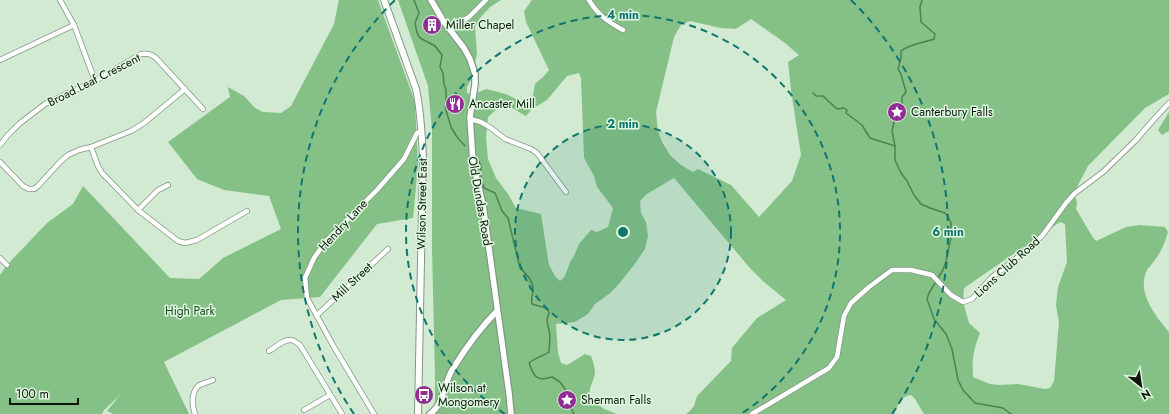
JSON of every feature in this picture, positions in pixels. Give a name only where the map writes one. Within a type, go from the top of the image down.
[{"type":"main road","name":"Wilson Street East","points":[[384,0],[416,89],[419,102],[423,159],[418,414]]},
{"type":"street","points":[[60,0],[74,25],[95,81]]},
{"type":"street","name":"Old Dundas Road","points":[[431,0],[449,30],[470,58],[475,74],[470,119],[473,163],[483,205],[497,311],[510,393],[510,414]]},
{"type":"street","points":[[449,30],[470,17],[486,0]]},
{"type":"street","points":[[589,0],[596,11],[606,21],[623,30]]},
{"type":"street","points":[[0,60],[74,25]]},
{"type":"street","name":"Broad Leaf Crescent","points":[[0,145],[19,124],[46,104],[95,81],[141,54],[146,53],[156,58],[203,109]]},
{"type":"street","points":[[0,162],[23,186],[29,189],[34,189],[68,155],[131,131],[144,123],[184,89]]},
{"type":"street","name":"Lions Club Road","points":[[752,414],[829,368],[836,357],[844,316],[851,303],[892,270],[911,270],[932,275],[951,295],[963,302],[972,299],[991,278],[1042,236],[1075,193],[1103,172],[1135,141],[1169,103]]},
{"type":"street","points":[[470,119],[481,122],[505,139],[531,149],[537,154],[566,192]]},
{"type":"street","name":"Hendry Lane","points":[[374,414],[307,298],[305,278],[314,258],[326,241],[372,195],[404,158],[417,133],[421,131]]},
{"type":"street","points":[[90,147],[102,173],[138,210],[175,240],[185,243],[197,240],[247,211]]},
{"type":"street","points":[[138,210],[158,190],[168,185]]},
{"type":"street","name":"Mill Street","points":[[316,315],[388,249]]},
{"type":"street","points":[[0,258],[7,265]]},
{"type":"street","points":[[430,414],[436,410],[451,372],[464,351],[497,311]]},
{"type":"street","points":[[269,352],[281,343],[291,340],[300,345],[342,414]]},
{"type":"street","points":[[195,414],[192,399],[194,393],[198,386],[213,380]]},
{"type":"street","points":[[304,410],[330,395]]},
{"type":"green space","name":"High Park","points":[[339,0],[378,0],[415,102],[418,166],[413,218],[377,224],[320,297],[281,300],[164,362],[189,414],[113,414],[107,411],[120,395],[104,410],[102,414],[0,414],[0,275],[6,266],[47,223],[73,204],[83,186],[170,278],[199,279],[223,258],[281,229],[269,196],[224,190],[197,179],[168,142],[230,97],[228,87],[244,96],[255,108],[263,112],[281,113],[291,106],[334,24]]},
{"type":"green space","points":[[398,0],[501,0],[490,7],[480,18],[475,27],[477,54],[471,80],[467,87],[467,93],[472,95],[486,89],[506,94],[527,105],[532,101],[535,84],[549,70],[526,22],[524,11],[532,0],[1169,0],[1169,94],[1145,108],[1088,166],[1078,185],[1075,195],[1077,203],[1076,209],[1096,241],[1126,227],[1140,225],[1165,227],[1168,232],[1161,251],[1147,270],[1144,279],[1144,287],[1149,304],[1169,332],[1169,414],[924,414],[911,395],[902,399],[894,414],[686,414],[694,406],[697,396],[731,361],[732,348],[757,318],[786,300],[764,282],[749,267],[674,178],[647,194],[640,201],[641,213],[646,222],[648,236],[645,249],[619,284],[609,294],[595,304],[588,314],[575,322],[556,324],[558,353],[561,363],[567,365],[585,354],[591,356],[595,373],[590,388],[590,399],[604,409],[617,414],[435,414],[432,249],[432,130],[428,86]],"holes":[[[751,19],[799,55],[788,62],[801,155],[792,181],[759,217],[731,185],[698,169],[693,172],[681,165],[670,155],[662,142],[658,131],[656,112],[674,37],[681,25],[690,21],[721,28],[736,29]],[[579,73],[581,78],[584,158],[594,176],[597,187],[613,208],[608,227],[597,232],[591,230],[579,244],[565,276],[560,281],[555,276],[549,265],[541,214],[516,208],[496,178],[488,159],[486,138],[488,117],[503,103],[526,116],[532,109],[547,100],[567,76]],[[1060,222],[1065,224],[1067,262],[1058,287],[1056,305],[1059,322],[1054,381],[1050,388],[1045,389],[1018,384],[990,384],[973,377],[974,355],[980,333],[969,323],[963,302],[964,288]]]},
{"type":"green space","points":[[1169,112],[1169,131],[1162,135],[1158,130]]},
{"type":"waterway","points":[[414,0],[419,13],[415,23],[417,33],[420,38],[435,46],[442,55],[440,67],[443,73],[446,90],[446,110],[451,127],[465,146]]},
{"type":"waterway","points":[[922,0],[920,7],[921,22],[935,34],[934,39],[912,45],[901,51],[898,69],[906,92],[902,97],[902,105],[894,122],[892,131],[895,146],[895,160],[901,173],[921,204],[945,213],[951,223],[951,237],[946,261],[943,270],[927,299],[934,319],[946,334],[952,349],[958,380],[963,390],[975,403],[1003,408],[1011,414]]},
{"type":"waterway","points":[[813,93],[816,96],[823,96],[837,109],[844,108],[847,110],[846,113],[862,125],[870,138],[895,146]]},
{"type":"waterway","points":[[478,159],[481,166],[481,178],[484,188],[495,193],[502,211],[508,218],[520,268],[529,278],[533,287],[532,304],[543,307],[548,310],[549,313],[547,320],[550,336],[549,352],[529,363],[537,377],[543,379],[552,377],[560,382],[565,389],[567,400],[574,414]]},
{"type":"place","name":"Miller Chapel","points":[[432,25]]},
{"type":"place","name":"Ancaster Mill","points":[[455,104]]},
{"type":"place","name":"Canterbury Falls","points":[[897,112]]},
{"type":"place","name":"Wilson at Mongomery","points":[[424,395]]},
{"type":"place","name":"Sherman Falls","points":[[567,400]]}]
